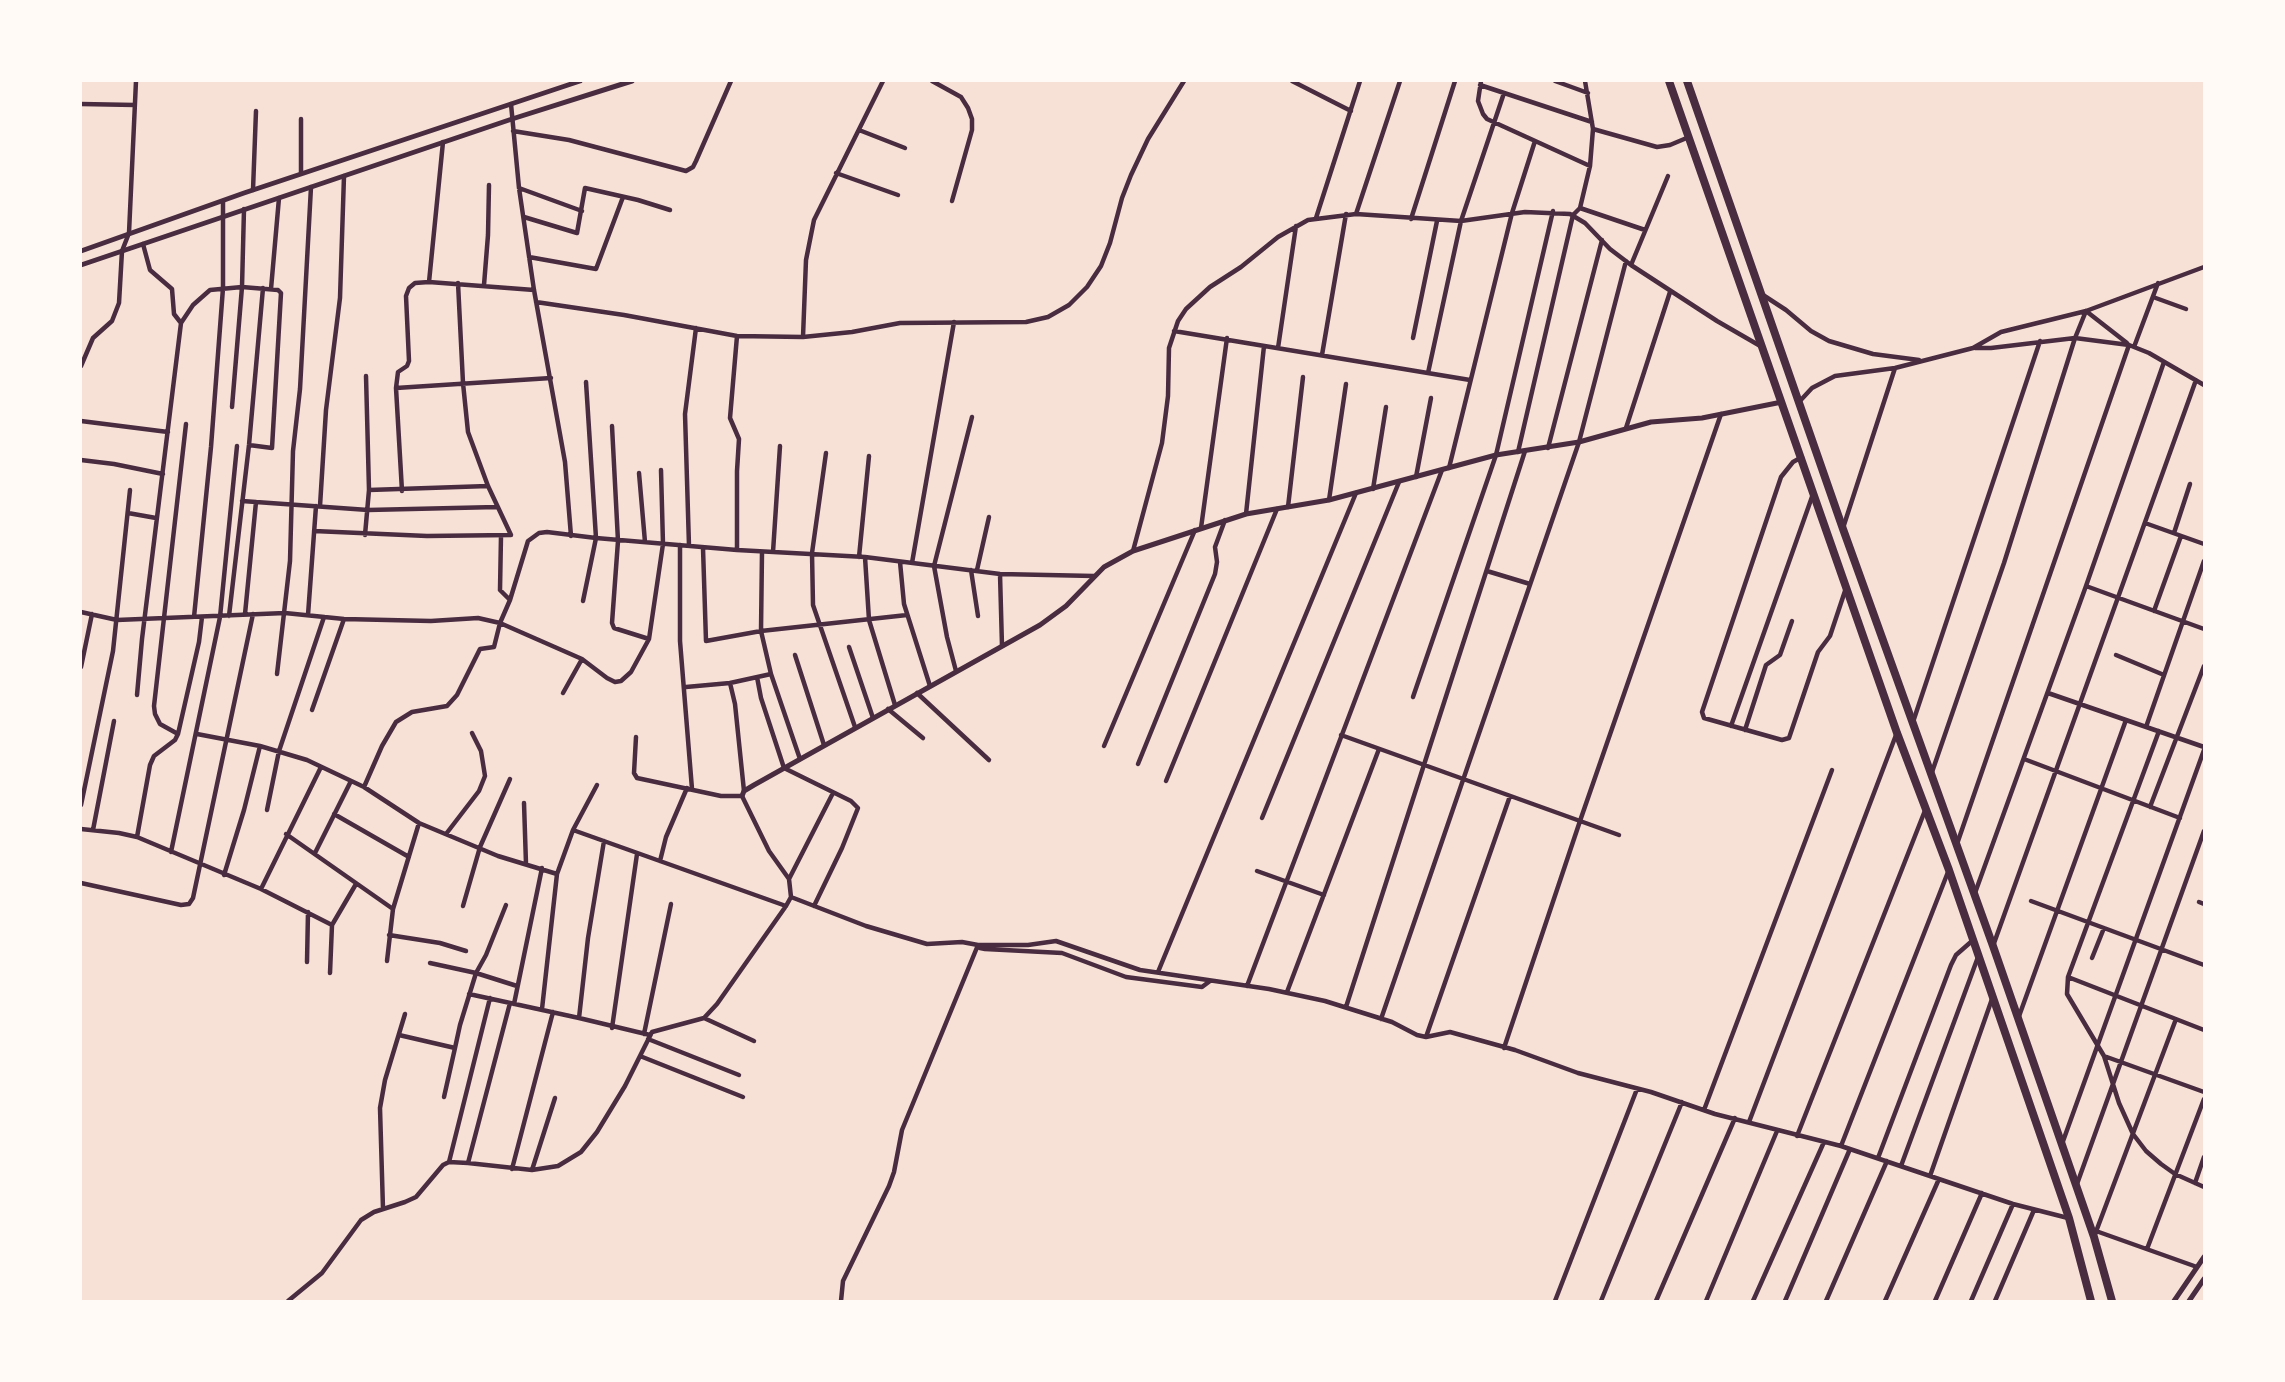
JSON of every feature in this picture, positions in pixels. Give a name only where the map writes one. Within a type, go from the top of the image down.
[{"type":"highway","points":[[1670,81],[1897,733],[1949,870],[2069,1218],[2091,1301]]},
{"type":"highway","points":[[1687,81],[1912,724],[1975,893],[2095,1234],[2112,1301]]},
{"type":"highway","points":[[1685,125],[1700,120]]},
{"type":"street","points":[[81,366],[93,338],[112,321],[118,307],[122,251],[129,233],[136,81]]},
{"type":"street","points":[[81,251],[301,173],[511,104],[567,82],[580,81]]},
{"type":"street","points":[[81,265],[443,142],[632,81]]},
{"type":"street","points":[[513,131],[556,137],[686,171],[693,167],[731,81]]},
{"type":"street","points":[[803,337],[806,260],[814,220],[883,81]]},
{"type":"street","points":[[932,81],[961,97],[972,119],[972,130],[952,201]]},
{"type":"street","points":[[536,302],[737,336],[803,337],[852,332],[900,323],[1026,322],[1048,317],[1069,304],[1087,287],[1101,266],[1122,198],[1148,139],[1184,81]]},
{"type":"street","points":[[1292,81],[1351,111]]},
{"type":"street","points":[[1316,218],[1360,81]]},
{"type":"street","points":[[1356,214],[1400,81]]},
{"type":"street","points":[[1411,219],[1455,81]]},
{"type":"street","points":[[1555,81],[1588,93]]},
{"type":"street","points":[[1518,452],[1573,215],[1580,208],[1590,166],[1593,129],[1585,81]]},
{"type":"street","points":[[1590,166],[1492,123],[1480,108],[1480,83],[1592,122]]},
{"type":"street","points":[[1428,373],[1461,221],[1492,123],[1504,93]]},
{"type":"street","points":[[81,104],[135,105]]},
{"type":"street","points":[[511,104],[519,188],[529,257],[565,462],[571,536]]},
{"type":"street","points":[[253,190],[256,111]]},
{"type":"street","points":[[301,119],[301,173]]},
{"type":"street","points":[[1593,129],[1657,147],[1670,145],[1689,137]]},
{"type":"street","points":[[860,130],[905,148]]},
{"type":"street","points":[[1247,986],[1341,735],[1445,469],[1512,213],[1535,141]]},
{"type":"street","points":[[429,282],[443,142]]},
{"type":"street","points":[[836,173],[898,195]]},
{"type":"street","points":[[308,615],[326,410],[340,298],[344,176]]},
{"type":"street","points":[[1630,265],[1668,176]]},
{"type":"street","points":[[483,285],[488,235],[489,185]]},
{"type":"street","points":[[277,674],[285,613],[293,504],[293,451],[300,389],[311,187]]},
{"type":"street","points":[[519,188],[582,211]]},
{"type":"street","points":[[524,217],[577,233],[585,188],[670,210]]},
{"type":"street","points":[[529,257],[596,269],[623,196]]},
{"type":"street","points":[[271,289],[279,198]]},
{"type":"street","points":[[194,617],[211,447],[223,288],[223,201]]},
{"type":"street","points":[[1580,208],[1645,230]]},
{"type":"street","points":[[232,407],[242,287],[244,209]]},
{"type":"street","points":[[1133,551],[1162,443],[1168,396],[1169,348],[1174,331],[1186,309],[1197,297],[1249,261],[1278,237],[1316,218],[1356,214],[1461,221],[1512,213],[1553,212],[1573,215],[1585,223],[1630,265],[1670,292],[1762,347]]},
{"type":"street","points":[[1413,697],[1496,455],[1553,212]]},
{"type":"street","points":[[1322,356],[1346,214]]},
{"type":"street","points":[[1413,338],[1437,221]]},
{"type":"street","points":[[1278,348],[1296,226]]},
{"type":"street","points":[[1548,448],[1602,240]]},
{"type":"street","points":[[143,244],[150,270],[172,289],[174,314],[181,323]]},
{"type":"street","points":[[1381,1019],[1579,442],[1626,261]]},
{"type":"street","points":[[1973,348],[2001,332],[2086,311],[2204,267]]},
{"type":"street","points":[[402,490],[396,388],[398,372],[407,366],[409,361],[407,291],[415,283],[429,282],[534,290]]},
{"type":"street","points":[[314,531],[365,535],[510,536],[511,533],[488,486],[468,432],[458,283]]},
{"type":"street","points":[[1957,844],[2132,346],[2158,283]]},
{"type":"street","points":[[137,695],[156,518],[181,323],[205,293],[223,288],[263,288],[278,290],[281,293],[272,448],[249,445]]},
{"type":"street","points":[[229,616],[249,445],[263,288]]},
{"type":"street","points":[[1626,428],[1670,292]]},
{"type":"street","points":[[1763,295],[1811,331],[1839,345],[1873,354],[1922,360]]},
{"type":"street","points":[[2153,297],[2186,309]]},
{"type":"street","points":[[1931,775],[2004,563],[2075,338],[2086,311]]},
{"type":"street","points":[[2086,311],[2132,346],[2204,385]]},
{"type":"street","points":[[912,563],[954,322]]},
{"type":"street","points":[[688,546],[686,414],[696,328]]},
{"type":"street","points":[[1174,331],[1470,380]]},
{"type":"street","points":[[737,336],[730,418],[739,439],[737,550]]},
{"type":"street","points":[[1104,746],[1198,529],[1227,338]]},
{"type":"street","points":[[1799,402],[1812,388],[1827,379],[1895,368],[1973,348],[2075,338],[2132,346]]},
{"type":"street","points":[[1912,724],[2040,341]]},
{"type":"street","points":[[1246,514],[1264,346]]},
{"type":"street","points":[[1975,893],[2164,362]]},
{"type":"street","points":[[1843,529],[1895,368]]},
{"type":"street","points":[[365,535],[369,490],[366,376]]},
{"type":"street","points":[[1288,507],[1303,377]]},
{"type":"street","points":[[396,388],[551,378]]},
{"type":"street","points":[[1993,946],[2196,380]]},
{"type":"street","points":[[583,601],[596,538],[586,382]]},
{"type":"street","points":[[1329,500],[1346,384]]},
{"type":"street","points":[[1416,477],[1431,398]]},
{"type":"street","points":[[636,737],[634,776],[721,796],[743,794],[855,727],[1054,616],[1094,576],[1114,560],[1133,551],[1246,514],[1329,500],[1496,455],[1579,442],[1651,422],[1690,420],[1782,402]]},
{"type":"street","points":[[1373,489],[1386,407]]},
{"type":"street","points":[[1504,1048],[1721,414]]},
{"type":"street","points":[[956,671],[947,638],[934,566],[972,417]]},
{"type":"street","points":[[81,421],[168,432]]},
{"type":"street","points":[[178,734],[160,724],[155,714],[154,693],[165,619],[186,424]]},
{"type":"street","points":[[612,426],[618,541],[613,626],[649,639]]},
{"type":"street","points":[[171,852],[220,616],[237,446]]},
{"type":"street","points":[[773,552],[780,446]]},
{"type":"street","points":[[1346,1007],[1525,451]]},
{"type":"street","points":[[826,453],[812,553],[813,605],[855,727]]},
{"type":"street","points":[[869,456],[862,557],[869,621],[895,705]]},
{"type":"street","points":[[1802,457],[1786,469],[1781,477],[1702,712],[1706,720],[1782,740],[1789,738],[1818,652],[1830,636],[1846,587]]},
{"type":"street","points":[[81,460],[163,474]]},
{"type":"street","points":[[81,612],[117,620],[285,613],[344,619],[431,621],[478,618],[500,623],[582,659],[615,682],[621,681],[639,661],[649,639],[663,544],[661,470]]},
{"type":"street","points":[[639,473],[645,542]]},
{"type":"street","points":[[1262,818],[1399,482]]},
{"type":"street","points":[[2174,533],[2190,484]]},
{"type":"street","points":[[369,490],[488,486]]},
{"type":"street","points":[[81,805],[110,670],[130,490]]},
{"type":"street","points":[[1731,726],[1814,492]]},
{"type":"street","points":[[1158,972],[1356,493]]},
{"type":"street","points":[[242,501],[368,510],[497,507]]},
{"type":"street","points":[[245,614],[256,502]]},
{"type":"street","points":[[1166,781],[1277,509]]},
{"type":"street","points":[[128,513],[156,518]]},
{"type":"street","points":[[978,616],[974,570],[989,517]]},
{"type":"street","points":[[1138,764],[1215,574],[1217,562],[1215,547],[1225,520]]},
{"type":"street","points":[[2145,523],[2204,544]]},
{"type":"street","points":[[364,787],[382,746],[396,722],[412,712],[447,706],[456,695],[480,649],[494,647],[528,541],[539,533],[703,548],[862,557],[1000,574],[1094,576]]},
{"type":"street","points":[[501,536],[500,590],[510,600]]},
{"type":"street","points":[[2154,610],[2181,536]]},
{"type":"street","points":[[660,861],[666,837],[690,789],[686,687],[680,641],[680,545]]},
{"type":"street","points":[[703,548],[706,640],[760,631],[869,621],[907,615]]},
{"type":"street","points":[[762,552],[760,631],[771,674],[800,759]]},
{"type":"street","points":[[2146,727],[2204,561]]},
{"type":"street","points":[[900,562],[904,604],[930,686]]},
{"type":"street","points":[[1487,571],[1530,584]]},
{"type":"street","points":[[1000,574],[1002,646]]},
{"type":"street","points":[[2086,586],[2204,629]]},
{"type":"street","points":[[81,667],[92,614]]},
{"type":"street","points":[[81,883],[181,905],[189,904],[194,898],[253,614]]},
{"type":"street","points":[[137,837],[150,765],[154,756],[170,745],[178,734],[199,642],[202,617]]},
{"type":"street","points":[[267,810],[279,751],[324,617]]},
{"type":"street","points":[[312,710],[344,619]]},
{"type":"street","points":[[1745,730],[1766,665],[1780,655],[1792,621]]},
{"type":"street","points":[[849,647],[873,718]]},
{"type":"street","points":[[795,654],[824,745]]},
{"type":"street","points":[[2116,655],[2164,675]]},
{"type":"street","points":[[563,693],[582,659]]},
{"type":"street","points":[[2151,807],[2204,666]]},
{"type":"street","points":[[686,687],[730,683],[771,674]]},
{"type":"street","points":[[757,677],[761,698],[784,768],[856,805],[858,811],[814,906]]},
{"type":"street","points":[[647,1036],[657,1030],[677,1027],[704,1018],[717,1004],[791,897],[789,879],[769,851],[743,794],[735,704],[730,683]]},
{"type":"street","points":[[917,693],[989,760]]},
{"type":"street","points":[[2048,693],[2204,748],[2062,1144]]},
{"type":"street","points":[[888,709],[923,738]]},
{"type":"street","points":[[2019,1019],[2127,720]]},
{"type":"street","points":[[93,830],[114,721]]},
{"type":"street","points":[[2159,731],[2068,977],[2067,994],[2104,1056],[2133,1134],[2146,1151],[2175,1174],[2204,1187]]},
{"type":"street","points":[[446,834],[479,791],[485,776],[481,751],[472,733]]},
{"type":"street","points":[[1749,1122],[1897,733]]},
{"type":"street","points":[[197,734],[279,751],[321,767],[364,787],[419,823],[498,856],[557,874]]},
{"type":"street","points":[[1341,735],[1619,835]]},
{"type":"street","points":[[224,875],[260,746]]},
{"type":"street","points":[[1287,992],[1379,749]]},
{"type":"street","points":[[2024,759],[2180,818]]},
{"type":"street","points":[[261,889],[286,834],[321,767]]},
{"type":"street","points":[[1704,1110],[1832,770]]},
{"type":"street","points":[[463,906],[480,847],[510,779]]},
{"type":"street","points":[[315,853],[351,781]]},
{"type":"street","points":[[542,1009],[557,874],[573,830],[597,785]]},
{"type":"street","points":[[789,879],[833,793]]},
{"type":"street","points":[[1426,1037],[1510,796]]},
{"type":"street","points":[[524,803],[526,864]]},
{"type":"street","points":[[1797,1136],[1926,808]]},
{"type":"street","points":[[333,814],[409,857]]},
{"type":"street","points":[[387,961],[393,909],[419,823]]},
{"type":"street","points":[[81,829],[137,837],[261,889],[332,925]]},
{"type":"street","points":[[573,830],[786,906]]},
{"type":"street","points":[[2076,1185],[2204,831]]},
{"type":"street","points":[[286,834],[393,909]]},
{"type":"street","points":[[579,1018],[588,938],[604,841]]},
{"type":"street","points":[[612,1028],[637,854]]},
{"type":"street","points":[[468,1163],[517,986],[542,868]]},
{"type":"street","points":[[1841,1146],[1949,870]]},
{"type":"street","points":[[1257,871],[1324,895]]},
{"type":"street","points":[[330,973],[332,925],[356,884]]},
{"type":"street","points":[[791,897],[866,926],[927,944],[962,942],[978,945],[1028,945],[1056,941],[1130,967],[1287,992],[1346,1007],[1426,1037],[1450,1032],[1704,1110],[1851,1149],[2013,1204],[2069,1218]]},
{"type":"street","points":[[2031,901],[2204,965]]},
{"type":"street","points":[[288,1301],[322,1273],[361,1220],[416,1197],[435,1171],[443,1165],[449,1162],[468,1163],[532,1170],[558,1166],[581,1152],[614,1105],[640,1056],[647,1036],[671,904]]},
{"type":"street","points":[[444,1097],[469,994],[506,905]]},
{"type":"street","points":[[307,962],[308,912]]},
{"type":"street","points":[[2092,958],[2104,928]]},
{"type":"street","points":[[389,935],[466,951]]},
{"type":"street","points":[[1878,1158],[1951,965],[1956,955],[1972,941]]},
{"type":"street","points":[[978,945],[985,949],[1062,953],[1126,977],[1203,987],[1210,981]]},
{"type":"street","points":[[841,1301],[843,1281],[889,1186],[902,1130],[978,945]]},
{"type":"street","points":[[1900,1166],[1978,957]]},
{"type":"street","points":[[430,963],[517,986]]},
{"type":"street","points":[[2068,977],[2204,1030]]},
{"type":"street","points":[[469,994],[542,1009],[647,1036],[739,1075]]},
{"type":"street","points":[[449,1162],[490,998]]},
{"type":"street","points":[[1930,1176],[1992,999]]},
{"type":"street","points":[[512,1169],[553,1012]]},
{"type":"street","points":[[383,1209],[380,1108],[385,1080],[405,1014]]},
{"type":"street","points":[[704,1018],[754,1041]]},
{"type":"street","points":[[2176,1019],[2095,1234],[2198,1267]]},
{"type":"street","points":[[399,1035],[455,1048]]},
{"type":"street","points":[[640,1056],[743,1097]]},
{"type":"street","points":[[2104,1056],[2204,1092]]},
{"type":"street","points":[[1555,1301],[1637,1089]]},
{"type":"street","points":[[532,1170],[555,1098]]},
{"type":"street","points":[[2147,1249],[2204,1100]]},
{"type":"street","points":[[1601,1301],[1682,1102]]},
{"type":"street","points":[[1656,1301],[1735,1118]]},
{"type":"street","points":[[1706,1301],[1777,1131]]},
{"type":"street","points":[[1753,1301],[1824,1143]]},
{"type":"street","points":[[1785,1301],[1851,1149]]},
{"type":"street","points":[[2195,1183],[2204,1157]]},
{"type":"street","points":[[1826,1301],[1887,1161]]},
{"type":"street","points":[[1885,1301],[1939,1179]]},
{"type":"street","points":[[1935,1301],[1982,1193]]},
{"type":"street","points":[[1971,1301],[2013,1204]]},
{"type":"street","points":[[1995,1301],[2034,1210]]},
{"type":"street","points":[[2174,1301],[2204,1257]]},
{"type":"street","points":[[2189,1301],[2204,1279]]}]
